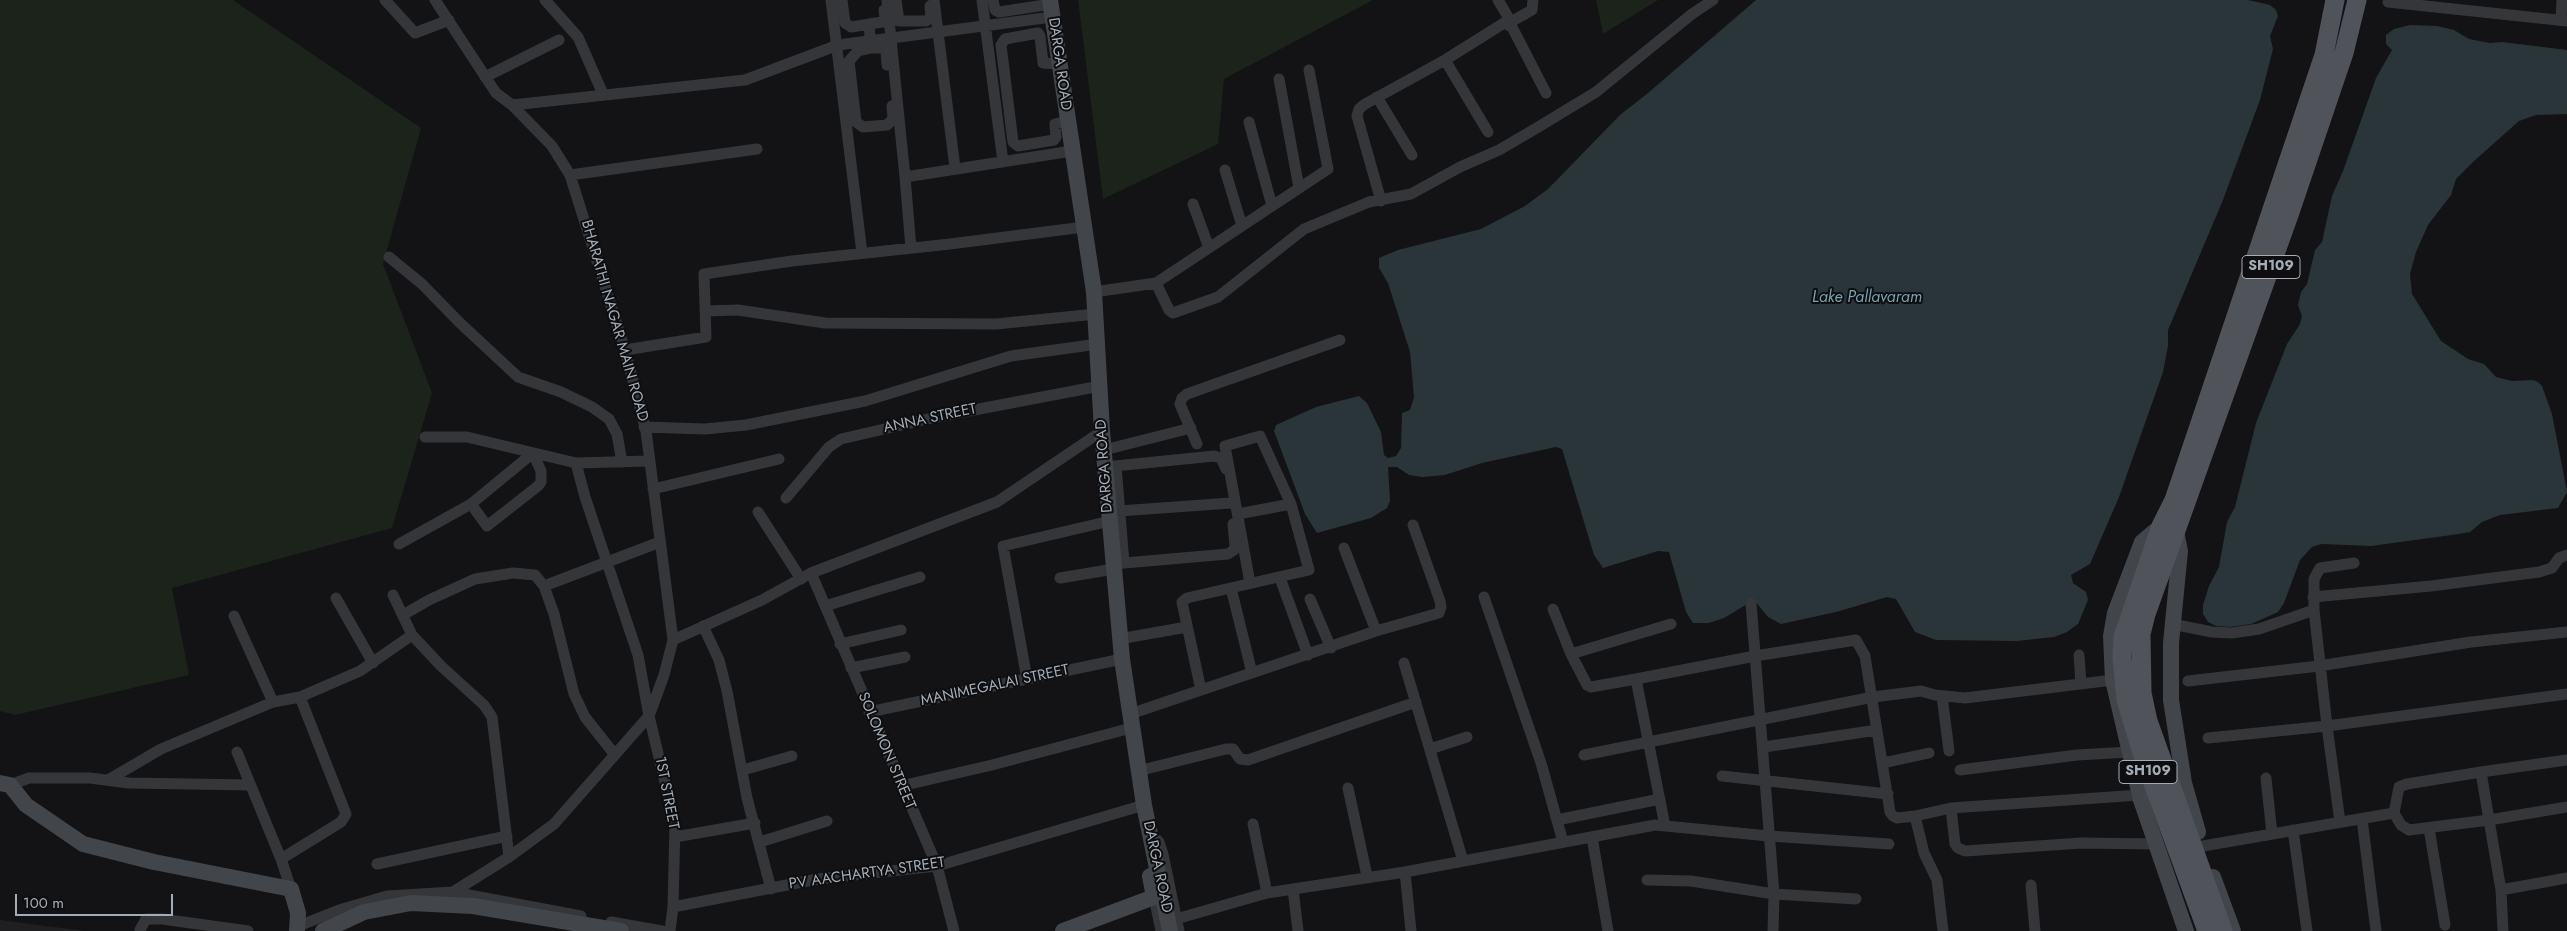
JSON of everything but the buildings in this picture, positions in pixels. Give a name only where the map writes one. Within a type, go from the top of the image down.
[{"type":"main road","name":"SH109","points":[[2168,528],[2174,500],[2324,55],[2335,0]]},
{"type":"main road","name":"SH109","points":[[2207,931],[2143,756],[2126,700],[2122,657],[2123,637],[2139,610],[2168,528],[2289,216],[2344,53],[2357,0]]},
{"type":"main road","name":"SH109","points":[[2139,610],[2144,702],[2157,749],[2223,931]]},
{"type":"street","points":[[385,0],[415,33],[449,20]]},
{"type":"street","name":"BHARATHI NAGAR MAIN ROAD","points":[[435,0],[496,93],[512,105],[552,146],[570,175],[625,350],[644,427],[673,640],[664,675],[649,716]]},
{"type":"street","points":[[545,0],[578,37],[602,94]]},
{"type":"street","points":[[831,0],[862,253]]},
{"type":"street","points":[[842,0],[845,23],[848,26],[882,22],[885,19],[883,0]]},
{"type":"street","points":[[887,0],[911,248]]},
{"type":"street","points":[[896,0],[899,21],[917,22],[926,21],[931,17],[929,0]]},
{"type":"street","points":[[934,0],[955,168]]},
{"type":"street","points":[[982,0],[1003,162]]},
{"type":"street","points":[[992,0],[995,10],[999,12],[1051,7]]},
{"type":"street","points":[[1498,0],[1546,93]]},
{"type":"street","points":[[1381,201],[1357,116],[1359,109],[1377,97],[1445,60],[1501,24],[1509,23],[1532,10],[1533,0]]},
{"type":"street","points":[[1156,283],[1169,310],[1173,313],[1218,297],[1304,229],[1369,202],[1411,194],[1460,167],[1499,150],[1535,129],[1596,92],[1692,14],[1713,0]]},
{"type":"street","points":[[2388,2],[2564,21],[2562,0]]},
{"type":"street","points":[[512,105],[745,80],[838,45],[870,45],[883,48],[886,51],[893,119],[887,125],[863,127],[856,122],[849,61],[855,53],[870,45],[892,39],[985,26],[1051,7]]},
{"type":"street","name":"DARGA ROAD","points":[[1051,7],[1094,292],[1102,430],[1104,450],[1110,466],[1114,516],[1119,640],[1144,805],[1173,925]]},
{"type":"street","points":[[917,22],[918,35]]},
{"type":"street","points":[[869,25],[870,45]]},
{"type":"street","points":[[1059,64],[1043,63],[1040,36],[1038,34],[1005,39],[1001,46],[1013,142],[1018,146],[1054,140],[1056,137],[1055,124],[1067,121]]},
{"type":"street","points":[[486,77],[559,40]]},
{"type":"street","points":[[1445,60],[1488,132]]},
{"type":"street","points":[[1094,292],[1156,283],[1328,168],[1309,70]]},
{"type":"street","points":[[1279,79],[1299,188]]},
{"type":"street","points":[[1377,97],[1412,155]]},
{"type":"street","points":[[1249,122],[1272,206]]},
{"type":"street","points":[[570,175],[757,149]]},
{"type":"street","points":[[905,177],[1072,151]]},
{"type":"street","points":[[1225,170],[1242,226]]},
{"type":"street","points":[[1193,204],[1208,248]]},
{"type":"street","points":[[625,350],[706,337],[704,274],[1084,227]]},
{"type":"street","points":[[389,257],[422,284],[458,322],[518,377],[540,387],[561,392],[592,407],[609,419],[617,434],[622,462]]},
{"type":"street","points":[[705,311],[738,310],[824,322],[996,324],[1096,314]]},
{"type":"street","points":[[1197,444],[1180,404],[1182,398],[1187,394],[1340,340]]},
{"type":"street","points":[[644,427],[704,429],[746,425],[865,401],[1011,356],[1098,344]]},
{"type":"street","name":"ANNA STREET","points":[[786,498],[829,447],[841,439],[932,418],[1100,386]]},
{"type":"street","points":[[1104,450],[1191,428]]},
{"type":"street","points":[[673,640],[762,600],[806,576],[997,502],[1102,430]]},
{"type":"street","points":[[1201,690],[1182,602],[1187,598],[1309,570],[1291,504],[1260,436],[1225,446],[1250,583]]},
{"type":"street","points":[[426,437],[468,437],[576,463],[649,461]]},
{"type":"street","points":[[471,504],[487,526],[538,486],[541,471],[533,454]]},
{"type":"street","points":[[399,544],[471,504],[533,454]]},
{"type":"street","points":[[1060,578],[1117,565],[1228,554],[1234,550],[1231,504],[1225,464],[1220,458],[1214,456],[1110,466]]},
{"type":"street","points":[[653,489],[779,458]]},
{"type":"street","name":"1ST STREET","points":[[576,463],[585,497],[638,655],[649,716],[675,824],[673,907],[670,931]]},
{"type":"street","points":[[1028,679],[1003,546],[1114,516],[1231,504]]},
{"type":"street","points":[[1238,514],[1291,504]]},
{"type":"street","name":"SOLOMON STREET","points":[[758,512],[806,576],[825,606],[869,712],[937,866],[954,931]]},
{"type":"street","points":[[901,786],[992,765],[1130,721],[1201,690],[1438,612],[1441,607],[1413,525]]},
{"type":"street","points":[[2186,931],[2140,795],[2113,680],[2111,636],[2115,612],[2142,542],[2168,528],[2180,551],[2172,624],[2171,700],[2184,783],[2191,814],[2233,931]]},
{"type":"street","points":[[544,586],[660,542]]},
{"type":"street","points":[[1344,548],[1376,631]]},
{"type":"street","points":[[2313,597],[2431,586],[2539,572],[2552,568],[2560,558],[2567,555]]},
{"type":"street","points":[[2340,822],[2319,666],[2313,597],[2314,579],[2320,568],[2354,563]]},
{"type":"street","points":[[403,615],[429,600],[475,579],[524,573],[535,575],[544,586],[574,694],[585,717],[615,755]]},
{"type":"street","points":[[825,606],[920,577]]},
{"type":"street","points":[[1280,578],[1308,655]]},
{"type":"street","points":[[1231,588],[1252,673]]},
{"type":"street","points":[[393,594],[412,635],[441,666],[484,705],[492,717],[509,857]]},
{"type":"street","points":[[1484,597],[1541,763],[1563,842]]},
{"type":"street","points":[[336,598],[373,663]]},
{"type":"street","points":[[1310,599],[1331,648]]},
{"type":"street","points":[[1751,603],[1764,747],[1774,894],[1773,931]]},
{"type":"street","points":[[1553,609],[1587,686],[1591,687],[1755,656],[1856,640],[1865,656],[1890,812],[1898,818],[1951,808],[2140,795]]},
{"type":"street","points":[[2172,624],[2212,632],[2232,633],[2259,629],[2314,610]]},
{"type":"street","points":[[234,616],[273,702]]},
{"type":"street","points":[[1572,654],[1671,624]]},
{"type":"street","points":[[704,626],[725,683],[771,889]]},
{"type":"street","points":[[1119,640],[1187,627]]},
{"type":"street","points":[[840,644],[901,630]]},
{"type":"street","points":[[2188,680],[2319,666],[2471,642],[2567,632]]},
{"type":"street","points":[[108,780],[161,749],[273,702],[300,697],[360,671],[412,635]]},
{"type":"street","points":[[2078,655],[2081,684]]},
{"type":"street","points":[[851,668],[905,657]]},
{"type":"street","name":"MANIMEGALAI STREET","points":[[869,712],[1122,660]]},
{"type":"street","points":[[1404,663],[1463,861]]},
{"type":"street","points":[[1636,679],[1665,826]]},
{"type":"street","points":[[1584,755],[1648,740],[1873,697],[1921,691],[1942,696],[1964,698],[2113,680]]},
{"type":"street","points":[[2208,738],[2327,726],[2567,694]]},
{"type":"street","points":[[1942,696],[1949,751]]},
{"type":"street","points":[[281,859],[341,822],[346,814],[300,697]]},
{"type":"street","points":[[1138,771],[1226,749],[1233,749],[1240,759],[1248,760],[1416,702]]},
{"type":"street","points":[[453,892],[509,857],[554,824],[649,716]]},
{"type":"street","points":[[1764,747],[1877,730]]},
{"type":"street","points":[[1430,749],[1467,737]]},
{"type":"street","points":[[237,752],[281,859],[298,913],[296,929]]},
{"type":"street","points":[[1883,763],[1928,752]]},
{"type":"street","points":[[1960,770],[2077,755],[2130,752]]},
{"type":"street","points":[[743,770],[792,756]]},
{"type":"street","points":[[2567,760],[2407,784],[2400,787],[2394,813],[2401,825],[2409,830],[2489,820],[2567,807]]},
{"type":"street","points":[[2481,772],[2501,890],[2503,931]]},
{"type":"street","points":[[1722,776],[1888,794]]},
{"type":"street","points":[[5,784],[29,778],[250,785]]},
{"type":"street","points":[[2266,778],[2272,834]]},
{"type":"street","points":[[5,784],[26,805],[83,844],[154,862],[291,889]]},
{"type":"street","points":[[1348,788],[1367,876]]},
{"type":"street","points":[[1557,820],[1660,799]]},
{"type":"street","name":"PV AACHARTYA STREET","points":[[673,907],[818,879],[937,866],[1144,805]]},
{"type":"street","points":[[1951,808],[1955,844],[1958,848],[1965,851],[2081,843],[2156,844]]},
{"type":"street","points":[[2202,846],[2394,813]]},
{"type":"street","points":[[1915,816],[1924,853],[1937,880],[1942,931]]},
{"type":"street","points":[[2362,819],[2376,931]]},
{"type":"street","points":[[760,842],[827,821]]},
{"type":"street","points":[[675,837],[755,823]]},
{"type":"street","points":[[1253,824],[1267,893]]},
{"type":"street","points":[[1179,931],[1173,925],[1267,893],[1367,876],[1405,872],[1655,825],[1769,836],[1888,844]]},
{"type":"street","points":[[2429,828],[2446,925]]},
{"type":"street","points":[[2293,830],[2307,931]]},
{"type":"street","points":[[1150,832],[1144,848],[1161,931]]},
{"type":"street","points":[[377,864],[507,836]]},
{"type":"street","points":[[1592,837],[1608,931]]},
{"type":"street","points":[[1405,872],[1411,931]]},
{"type":"street","points":[[2501,890],[2567,878]]},
{"type":"street","points":[[1647,880],[1691,881],[1774,894],[1856,899]]},
{"type":"street","points":[[2031,885],[2035,931]]},
{"type":"street","points":[[1293,888],[1298,931]]},
{"type":"street","points":[[296,929],[339,910],[387,896],[453,892],[662,931]]},
{"type":"street","points":[[1063,931],[1154,897]]},
{"type":"street","points":[[323,931],[364,912],[411,903],[473,906],[621,931]]},
{"type":"street","points":[[140,930],[146,919],[162,919],[247,931]]},
{"type":"shaded area","points":[[0,0],[233,0],[421,128],[383,264],[432,393],[392,528],[172,588],[189,675],[15,715],[0,711]]},
{"type":"shaded area","points":[[1078,0],[1373,0],[1224,79],[1218,144],[1103,199]]},
{"type":"shaded area","points":[[1596,0],[1658,0],[1603,34]]},
{"type":"shaded area","points":[[0,920],[85,931],[0,931]]},
{"type":"water","name":"Lake Pallavaram","points":[[1756,0],[2248,0],[2270,5],[2276,10],[2278,16],[2270,36],[2273,49],[2260,100],[2223,200],[2168,330],[2168,346],[2163,372],[2119,497],[2090,564],[2071,575],[2073,583],[2086,592],[2088,600],[2078,624],[2067,632],[2054,637],[2017,641],[1936,640],[1915,632],[1896,599],[1887,597],[1836,612],[1781,624],[1768,617],[1754,600],[1724,618],[1709,623],[1693,623],[1686,612],[1669,552],[1658,551],[1603,568],[1594,555],[1562,449],[1556,447],[1482,463],[1445,475],[1422,477],[1409,475],[1397,467],[1388,467],[1390,501],[1387,508],[1371,518],[1317,533],[1305,514],[1274,431],[1276,425],[1316,407],[1359,396],[1367,403],[1381,432],[1384,455],[1388,458],[1396,456],[1401,448],[1402,413],[1410,410],[1414,397],[1410,352],[1388,283],[1379,268],[1379,258],[1398,250],[1481,229],[1525,206],[1548,189],[1620,115]]},
{"type":"water","points":[[2410,25],[2437,26],[2454,30],[2469,39],[2490,43],[2502,42],[2567,50],[2567,114],[2536,115],[2519,121],[2456,179],[2451,195],[2428,225],[2416,252],[2410,274],[2412,294],[2441,341],[2468,359],[2484,364],[2496,377],[2512,381],[2533,380],[2542,386],[2552,414],[2567,492],[2558,508],[2500,515],[2482,522],[2470,532],[2371,546],[2321,544],[2312,547],[2300,560],[2284,603],[2278,612],[2251,624],[2230,627],[2216,626],[2208,622],[2203,614],[2203,605],[2209,586],[2219,567],[2227,522],[2235,507],[2256,423],[2287,344],[2300,324],[2302,316],[2298,305],[2301,292],[2307,284],[2315,250],[2322,242],[2332,196],[2343,171],[2376,78],[2392,50],[2386,44],[2386,35],[2394,29]]}]
